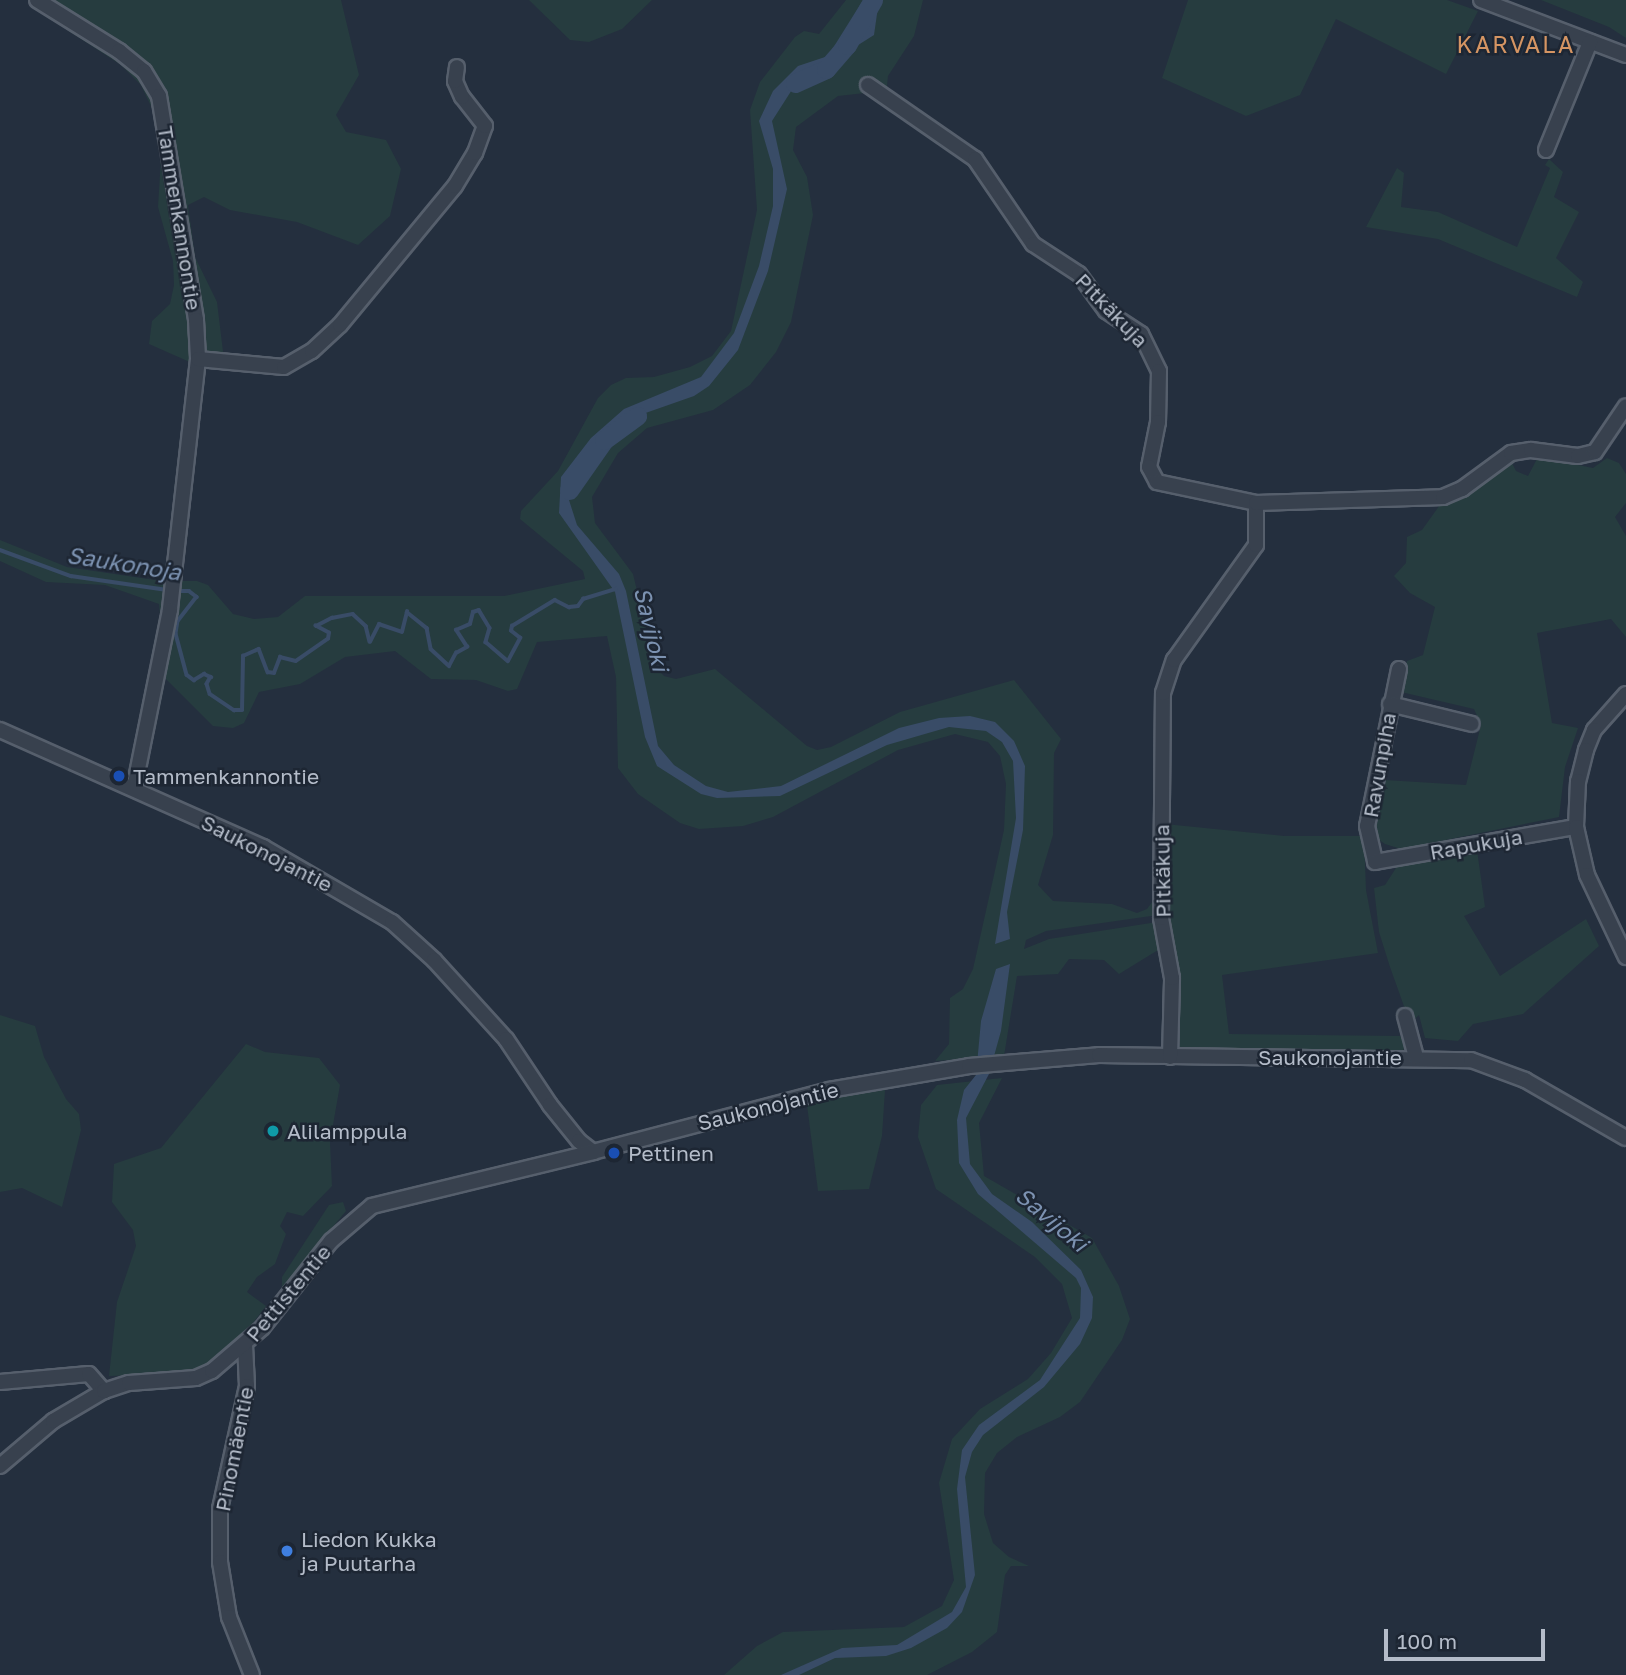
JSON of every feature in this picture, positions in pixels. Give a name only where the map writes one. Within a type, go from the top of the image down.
[{"type":"street","name":"Tammenkannontie","points":[[37,0],[119,51],[144,71],[159,96],[183,223],[198,359],[172,591],[134,788]]},
{"type":"street","points":[[1481,0],[1626,55]]},
{"type":"street","points":[[1546,150],[1590,42]]},
{"type":"street","points":[[198,359],[284,367],[318,346],[340,325],[455,186],[475,153],[485,126],[462,97],[455,81],[457,67]]},
{"type":"street","name":"Pitkäkuja","points":[[868,85],[975,159],[1032,244],[1079,274],[1106,311],[1141,334],[1159,371],[1158,422],[1149,467],[1157,482],[1256,503],[1443,497],[1462,489],[1511,453],[1531,450],[1578,456],[1595,452],[1626,406]]},
{"type":"street","name":"Pitkäkuja","points":[[1170,1057],[1172,978],[1161,918],[1163,693],[1174,660],[1255,545],[1256,503]]},
{"type":"street","name":"Ravunpiha","points":[[1375,862],[1367,826],[1399,669]]},
{"type":"street","points":[[1626,694],[1594,730],[1586,750],[1578,780],[1576,827],[1587,875],[1626,957]]},
{"type":"street","points":[[1390,704],[1472,724]]},
{"type":"street","name":"Saukonojantie","points":[[0,730],[263,847],[392,922],[434,960],[506,1039],[557,1114],[593,1152],[829,1090],[969,1066],[1099,1055],[1416,1057],[1471,1060],[1504,1070],[1626,1138]]},
{"type":"street","name":"Rapukuja","points":[[1375,862],[1576,827]]},
{"type":"street","points":[[1405,1016],[1416,1057]]},
{"type":"street","name":"Pettistentie","points":[[0,1466],[53,1421],[104,1391],[129,1383],[196,1378],[245,1345],[331,1241],[372,1206],[593,1152]]},
{"type":"street","name":"Pinomäentie","points":[[245,1345],[247,1386],[220,1508],[220,1562],[229,1618],[252,1675]]},
{"type":"street","points":[[0,1382],[89,1374],[104,1391]]},
{"type":"green space","points":[[51,0],[341,0],[359,75],[336,115],[346,132],[386,140],[401,169],[390,216],[358,245],[297,222],[230,210],[204,197],[188,205],[195,257],[217,302],[225,368],[192,363],[149,344],[152,321],[170,304],[174,285],[173,261],[158,207],[161,158],[156,117],[141,85],[121,65],[41,13]]},
{"type":"green space","points":[[529,0],[652,0],[622,29],[589,42],[570,40]]},
{"type":"green space","points":[[846,0],[923,0],[914,36],[888,76],[887,86],[898,102],[894,110],[865,93],[838,96],[796,127],[793,150],[807,177],[813,215],[791,322],[776,352],[750,385],[713,410],[647,428],[618,453],[592,497],[595,523],[633,574],[656,668],[664,676],[676,679],[715,669],[807,746],[817,750],[831,747],[900,712],[1014,680],[1061,739],[1054,753],[1053,835],[1038,885],[1053,901],[1112,904],[1137,913],[1147,909],[1158,894],[1158,915],[1046,931],[1026,940],[1024,949],[1049,939],[1157,922],[1163,947],[1119,974],[1104,960],[1069,959],[1058,974],[1017,976],[1004,1056],[935,1061],[949,1044],[950,998],[963,989],[973,969],[1004,830],[1006,784],[1000,756],[988,742],[955,734],[898,750],[773,817],[743,826],[699,829],[680,823],[638,794],[618,768],[616,677],[607,636],[537,642],[517,689],[508,691],[476,680],[431,679],[395,651],[345,657],[300,684],[259,692],[244,723],[233,728],[213,726],[166,679],[159,604],[105,585],[46,582],[0,561],[0,540],[67,567],[162,581],[197,581],[208,585],[233,614],[254,619],[278,617],[305,596],[504,596],[585,579],[583,571],[520,519],[521,511],[558,471],[598,398],[611,385],[626,378],[654,377],[690,367],[712,356],[731,331],[757,210],[750,110],[760,82],[795,37],[804,31],[819,34]]},
{"type":"green space","points":[[1188,0],[1447,0],[1478,11],[1446,74],[1336,19],[1300,95],[1246,116],[1162,78]]},
{"type":"green space","points":[[1541,0],[1626,0],[1626,38],[1609,27]]},
{"type":"green space","points":[[1549,159],[1563,172],[1554,197],[1579,212],[1556,258],[1583,282],[1577,297],[1438,239],[1366,227],[1397,168],[1404,173],[1401,207],[1438,212],[1517,247],[1550,168],[1545,165]]},
{"type":"green space","points":[[1538,457],[1593,468],[1607,458],[1619,463],[1626,474],[1626,503],[1615,517],[1626,536],[1626,637],[1611,619],[1537,633],[1552,723],[1578,728],[1565,767],[1559,817],[1401,849],[1385,844],[1378,839],[1376,829],[1385,780],[1466,785],[1481,725],[1474,709],[1401,692],[1407,661],[1423,655],[1435,607],[1410,593],[1394,576],[1406,563],[1407,537],[1422,530],[1442,502],[1510,459],[1516,471],[1528,476]]},
{"type":"green space","points":[[1165,824],[1284,836],[1364,836],[1366,890],[1378,953],[1222,975],[1229,1034],[1400,1036],[1406,1045],[1403,1050],[1398,1053],[1175,1050]]},
{"type":"green space","points":[[1477,850],[1485,907],[1464,916],[1500,976],[1586,919],[1599,946],[1523,1014],[1473,1024],[1458,1041],[1425,1038],[1419,1015],[1410,1023],[1390,967],[1379,932],[1374,888],[1385,885],[1398,865]]},
{"type":"green space","points":[[0,1015],[35,1026],[44,1057],[66,1099],[79,1114],[81,1130],[62,1207],[22,1188],[0,1192]]},
{"type":"green space","points":[[246,1044],[265,1052],[319,1058],[340,1085],[330,1142],[332,1186],[303,1216],[287,1212],[280,1226],[286,1234],[275,1264],[257,1277],[247,1292],[266,1306],[235,1346],[209,1366],[180,1374],[109,1376],[117,1302],[136,1246],[133,1230],[112,1202],[114,1164],[161,1148]]},
{"type":"green space","points":[[1002,1078],[979,1123],[984,1176],[1092,1238],[1119,1286],[1130,1319],[1122,1340],[1080,1402],[1060,1417],[1017,1437],[997,1453],[985,1473],[984,1514],[993,1543],[1009,1557],[1029,1566],[1011,1566],[1005,1575],[997,1632],[972,1652],[927,1675],[724,1675],[757,1646],[783,1632],[904,1627],[942,1606],[954,1580],[939,1483],[952,1439],[980,1409],[1028,1379],[1051,1353],[1072,1318],[1062,1284],[1035,1257],[936,1189],[918,1137],[921,1105],[937,1085]]},
{"type":"green space","points":[[885,1090],[882,1136],[869,1189],[818,1191],[807,1105],[835,1096]]},
{"type":"green space","points":[[343,1202],[346,1211],[282,1288],[282,1277],[329,1205]]},
{"type":"water","points":[[863,0],[879,0],[874,35],[795,85],[772,121],[787,189],[768,271],[738,350],[709,386],[694,396],[637,416],[613,432],[585,468],[569,500],[577,525],[619,574],[626,591],[658,746],[674,765],[706,786],[728,792],[781,786],[899,728],[939,718],[970,716],[995,722],[1014,741],[1025,766],[1023,830],[1007,912],[1010,939],[995,944],[1016,818],[1013,761],[1002,742],[986,731],[949,727],[887,745],[780,796],[717,798],[701,794],[657,766],[645,737],[615,592],[559,513],[561,477],[591,438],[624,409],[701,377],[734,333],[759,266],[773,206],[773,169],[759,121],[773,91],[798,66],[828,56]]},
{"type":"water","points":[[1010,964],[1001,1031],[989,1074],[966,1118],[970,1164],[992,1194],[1032,1222],[1081,1270],[1093,1297],[1092,1318],[1080,1344],[1044,1387],[983,1435],[972,1452],[965,1477],[975,1575],[962,1612],[947,1628],[911,1648],[886,1656],[835,1658],[799,1675],[781,1675],[842,1648],[897,1645],[952,1612],[966,1587],[957,1489],[962,1450],[979,1425],[1040,1380],[1080,1318],[1081,1288],[1076,1278],[978,1194],[959,1163],[957,1120],[964,1090],[976,1075],[981,1021],[996,969]]},
{"type":"waterway","name":"Savijoki","points":[[795,83],[826,69],[847,45],[873,0]]},
{"type":"waterway","name":"Savijoki","points":[[569,490],[604,440],[637,416]]},
{"type":"waterway","name":"Saukonoja","points":[[0,550],[71,576],[167,590]]},
{"type":"waterway","name":"Saukonoja","points":[[175,591],[189,591],[197,597],[178,621],[176,634],[187,675],[194,680],[204,674],[211,677],[207,684],[210,694],[234,710],[242,710],[243,656],[259,649],[268,672],[274,673],[280,657],[296,661],[328,639],[329,633],[316,626],[332,618],[353,614],[366,626],[370,642],[379,624],[402,632],[407,612],[427,628],[431,649],[449,666],[456,653],[467,647],[456,630],[470,624],[473,612],[479,610],[490,628],[486,642],[508,661],[520,638],[511,631],[512,626],[555,600],[569,607],[578,606],[583,599],[616,589]]},
{"type":"place","name":"Tammenkannontie","points":[[119,776]]},
{"type":"place","name":"Alilamppula","points":[[273,1131]]},
{"type":"place","name":"Pettinen","points":[[614,1153]]},
{"type":"place","name":"Liedon Kukka ja Puutarha","points":[[287,1551]]},
{"type":"district","name":"KARVALA","points":[[1516,44]]}]
